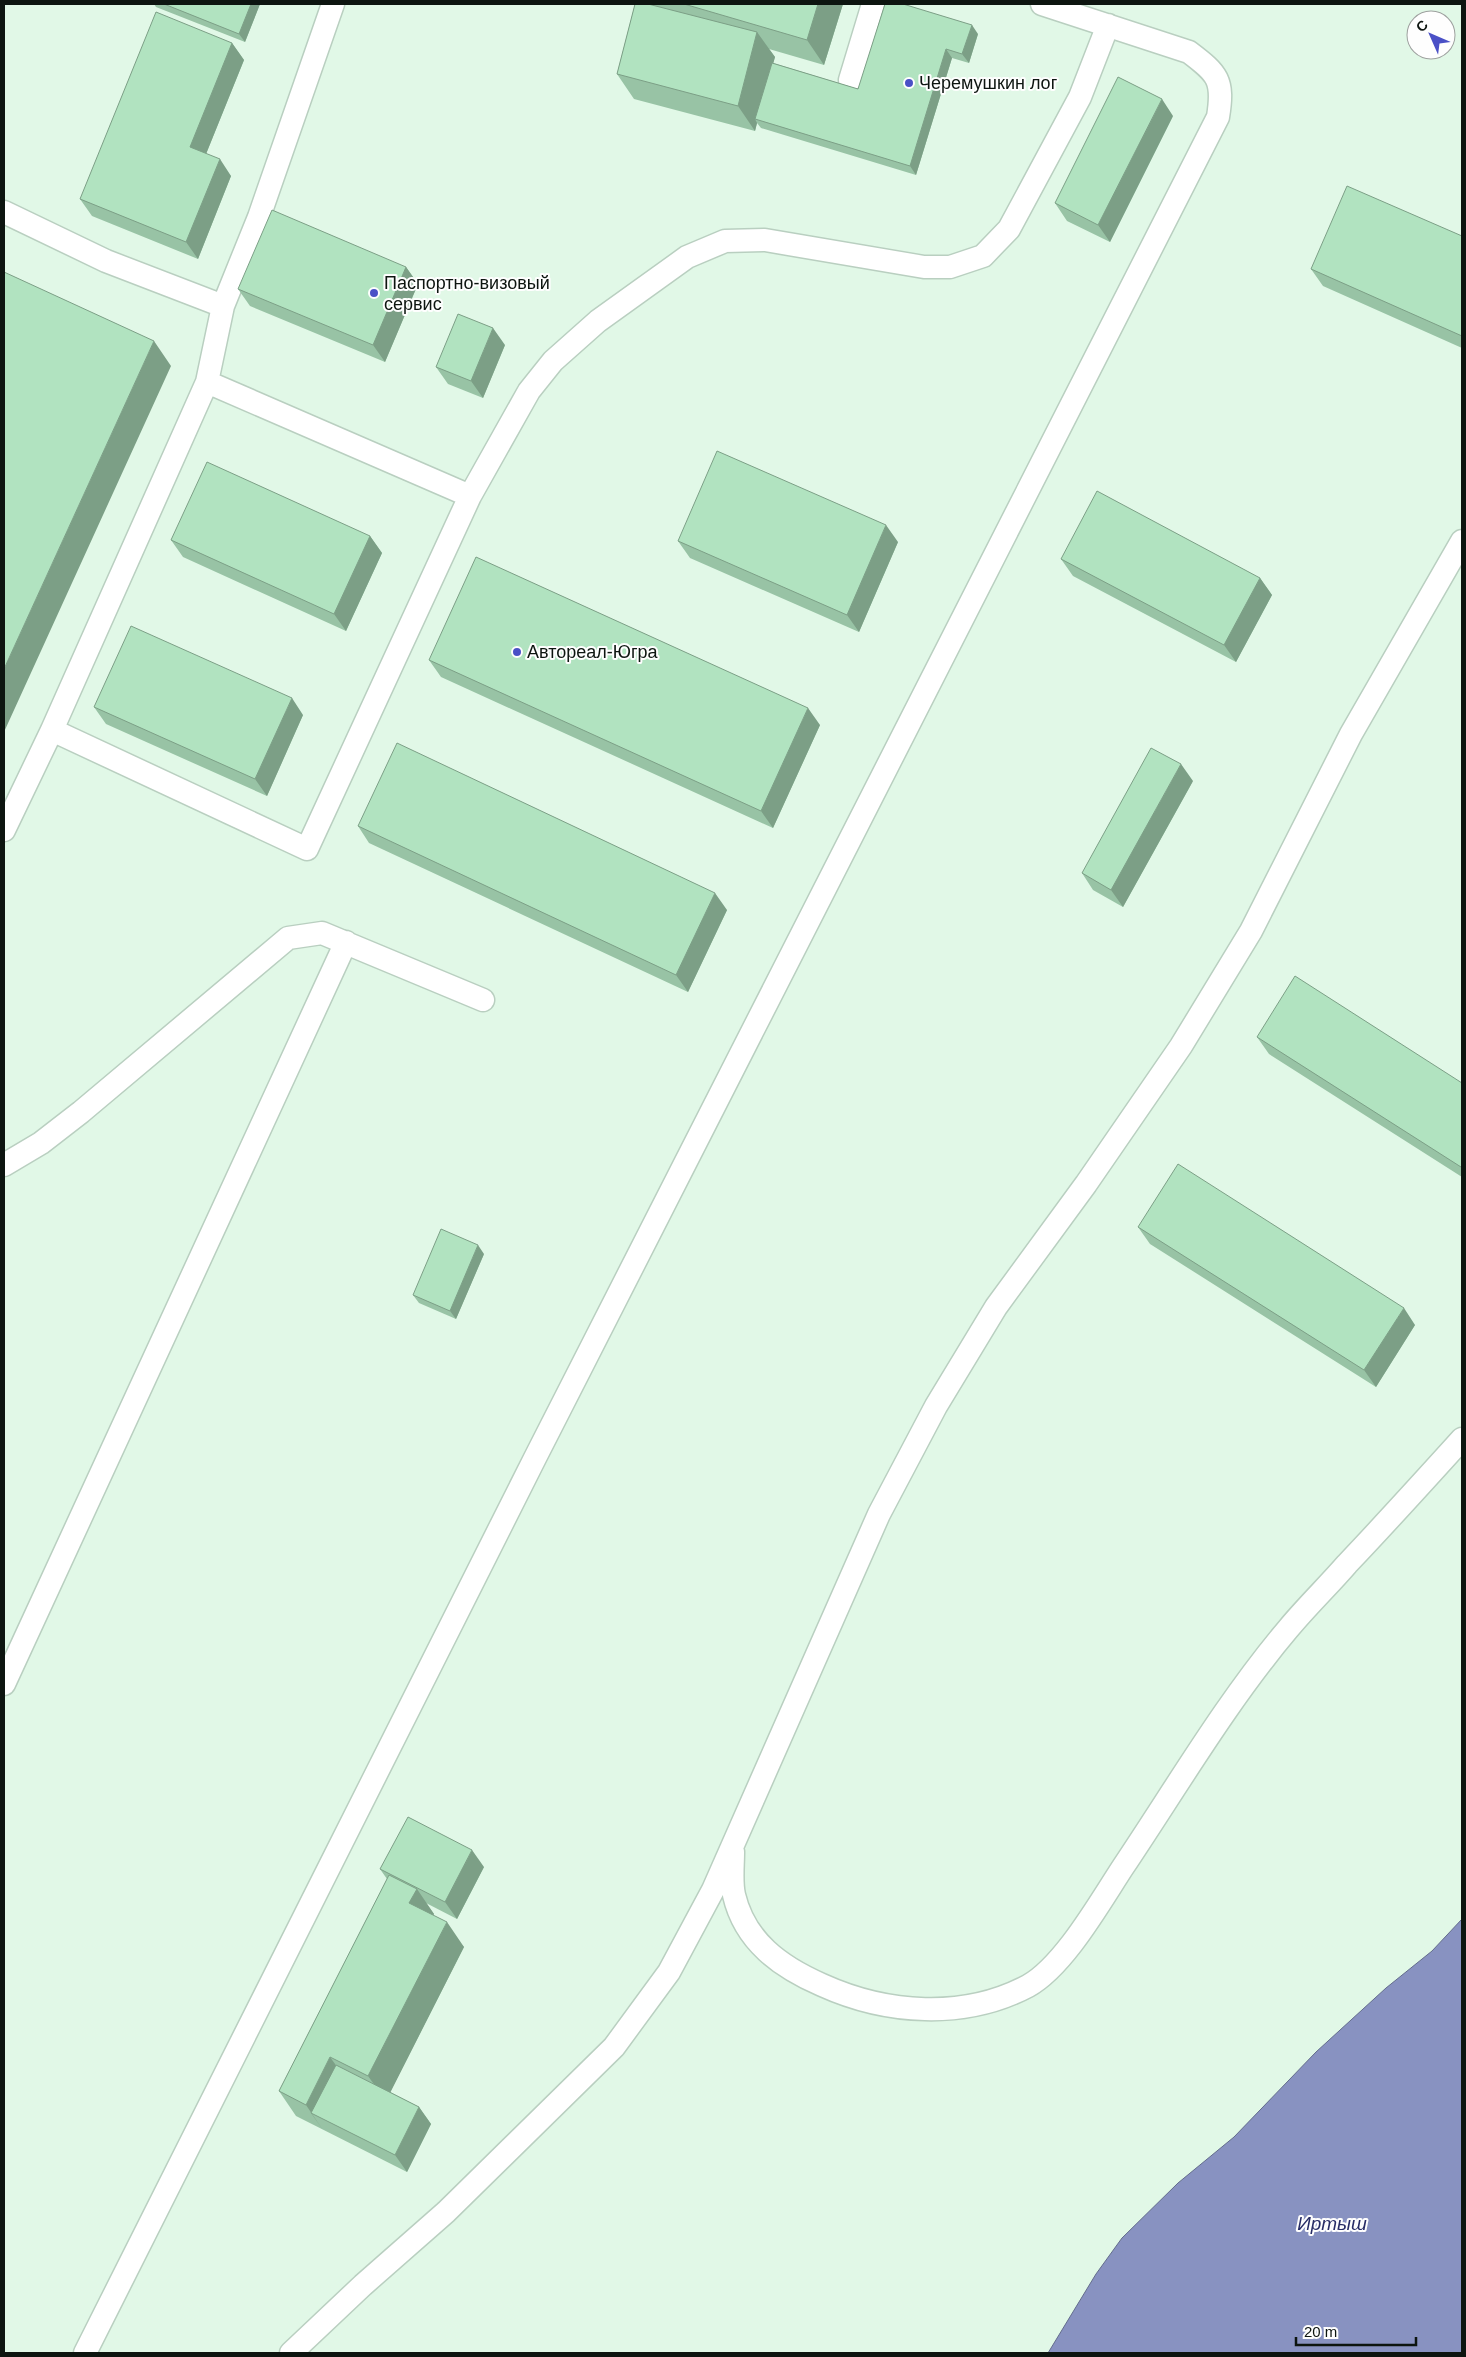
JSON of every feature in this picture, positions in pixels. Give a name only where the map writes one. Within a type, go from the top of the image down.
[{"type":"lane","points":[[4,830],[52,730],[207,382],[223,306],[259,217],[333,4]]},
{"type":"lane","points":[[850,80],[872,4]]},
{"type":"lane","points":[[86,2353],[535,1458],[1218,117],[1221,97],[1218,80],[1207,66],[1189,52],[1042,4]]},
{"type":"lane","points":[[52,730],[306,849],[470,496],[529,391],[553,361],[598,321],[687,257],[725,241],[765,240],[924,267],[950,267],[984,256],[1008,228],[1076,106],[1108,25]]},
{"type":"lane","points":[[4,212],[106,261],[223,306]]},
{"type":"lane","points":[[207,382],[470,496]]},
{"type":"lane","points":[[291,2353],[363,2285],[446,2212],[614,2047],[669,1972],[713,1890],[879,1514],[936,1406],[996,1307],[1086,1184],[1181,1046],[1250,931],[1351,734],[1462,541]]},
{"type":"lane","points":[[4,1165],[42,1142],[81,1112],[288,938],[322,933],[483,1000]]},
{"type":"lane","points":[[4,1684],[346,942]]},
{"type":"lane","points":[[733,1846],[734,1894],[746,1928],[768,1953],[801,1976],[846,1996],[891,2007],[946,2010],[986,2003],[1030,1985],[1056,1962],[1085,1924],[1230,1708],[1288,1629],[1462,1440]]},
{"type":"water","name":"Иртыш","points":[[1462,1919],[1462,2353],[1048,2353],[1096,2274],[1122,2238],[1178,2183],[1234,2137],[1316,2052],[1386,1988],[1432,1951]]},
{"type":"building","points":[[164,4],[251,4],[239,34]]},
{"type":"building","points":[[635,4],[648,4],[757,32],[738,106],[617,74]]},
{"type":"building","points":[[684,4],[818,4],[807,40]]},
{"type":"building","points":[[885,4],[903,4],[972,25],[962,54],[946,49],[910,166],[755,119],[772,63],[858,89]]},
{"type":"building","points":[[156,12],[232,43],[190,147],[220,159],[186,242],[80,199]]},
{"type":"building","points":[[1118,77],[1162,99],[1098,225],[1055,203]]},
{"type":"building","points":[[1347,186],[1462,236],[1462,336],[1311,269]]},
{"type":"building","points":[[272,210],[406,267],[373,345],[238,289]]},
{"type":"building","points":[[4,272],[154,341],[4,669]]},
{"type":"building","points":[[458,314],[493,328],[471,381],[436,367]]},
{"type":"building","points":[[717,451],[886,525],[847,615],[678,541]]},
{"type":"building","points":[[207,462],[370,536],[334,614],[171,540]]},
{"type":"building","points":[[1097,491],[1260,578],[1224,645],[1061,559]]},
{"type":"building","points":[[476,557],[808,708],[761,811],[429,660]]},
{"type":"building","points":[[131,626],[292,698],[255,779],[94,707]]},
{"type":"building","points":[[397,743],[715,893],[676,975],[358,826]]},
{"type":"building","points":[[1151,748],[1181,764],[1111,890],[1082,873]]},
{"type":"building","points":[[1295,976],[1462,1083],[1461,1167],[1257,1037]]},
{"type":"building","points":[[1178,1164],[1404,1308],[1364,1370],[1138,1227]]},
{"type":"building","points":[[441,1229],[478,1245],[450,1311],[413,1295]]},
{"type":"building","points":[[408,1817],[472,1850],[445,1902],[380,1869]]},
{"type":"building","points":[[389,1875],[417,1889],[409,1903],[447,1922],[368,2076],[330,2057],[306,2105],[279,2091]]},
{"type":"building","points":[[336,2065],[419,2107],[395,2155],[311,2113]]},
{"type":"place","name":"Черемушкин лог","points":[[909,83]]},
{"type":"place","name":"Паспортно-визовый сервис","points":[[374,293]]},
{"type":"place","name":"Автореал-Югра","points":[[517,652]]}]
